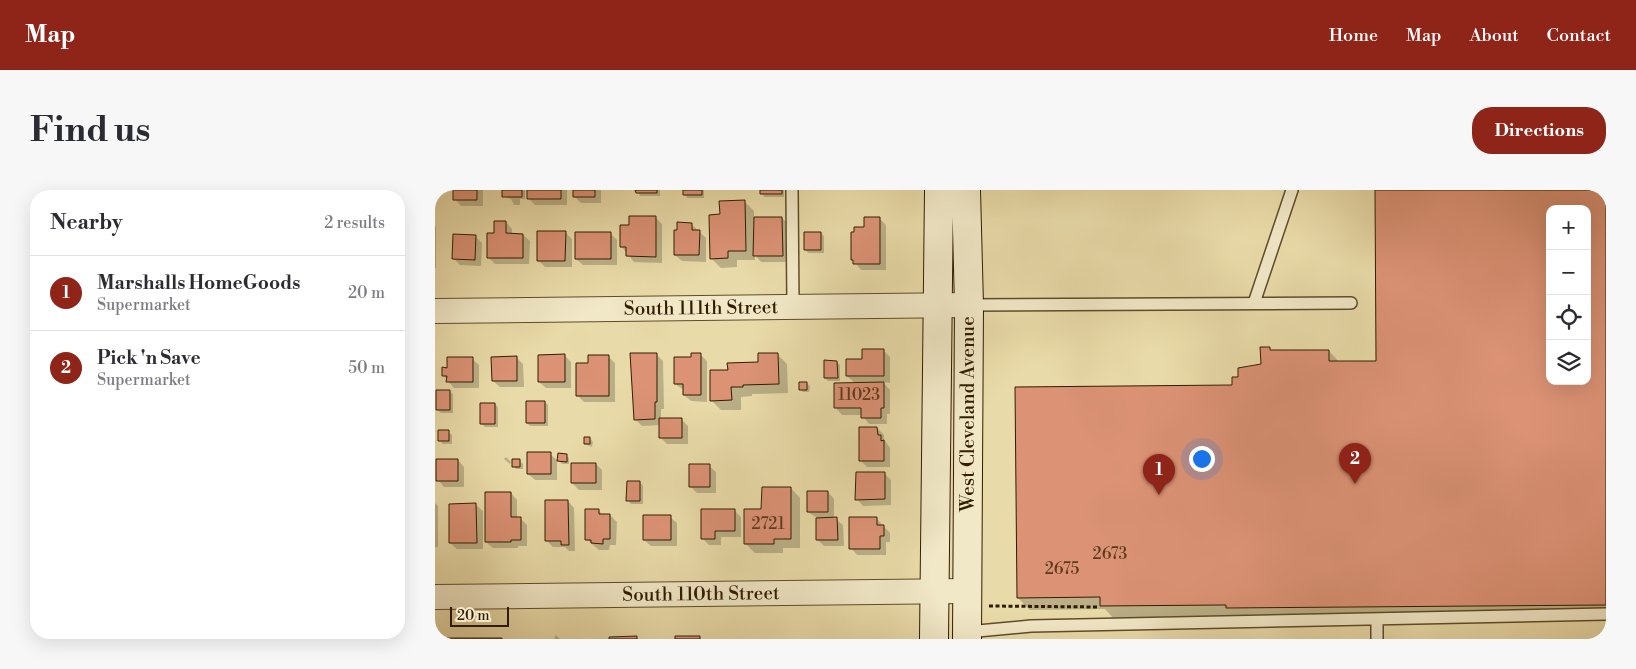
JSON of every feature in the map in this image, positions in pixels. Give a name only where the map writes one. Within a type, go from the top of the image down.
[{"type":"main road","name":"West Cleveland Avenue","points":[[934,639],[939,190]]},
{"type":"main road","name":"West Cleveland Avenue","points":[[966,190],[969,305],[967,635]]},
{"type":"street","name":"South 111th Street","points":[[435,311],[969,305]]},
{"type":"street","name":"South 110th Street","points":[[435,597],[967,591]]},
{"type":"lane","points":[[792,190],[793,306]]},
{"type":"lane","points":[[1255,303],[1292,190]]},
{"type":"lane","points":[[969,305],[1351,303]]},
{"type":"lane","points":[[967,635],[1031,626],[1606,614]]},
{"type":"lane","points":[[1377,619],[1377,639]]},
{"type":"building","points":[[453,190],[477,190],[477,200],[453,200]]},
{"type":"building","points":[[502,190],[522,190],[522,197],[502,197]]},
{"type":"building","points":[[527,190],[561,190],[561,199],[527,199]]},
{"type":"building","points":[[573,190],[595,190],[595,197],[573,197]]},
{"type":"building","points":[[635,190],[657,190],[657,193],[636,193]]},
{"type":"building","points":[[683,190],[702,190],[702,195],[683,195]]},
{"type":"building","points":[[760,190],[782,190],[782,194],[760,194]]},
{"type":"building","points":[[1375,190],[1606,190],[1606,605],[1226,608],[1226,605],[1100,606],[1100,597],[1017,598],[1015,387],[1232,385],[1232,377],[1238,377],[1238,368],[1261,364],[1260,347],[1270,347],[1270,350],[1329,350],[1329,361],[1376,361]]},
{"type":"building","points":[[745,200],[746,251],[728,251],[728,258],[710,259],[709,215],[720,214],[719,201]]},
{"type":"building","points":[[629,216],[656,216],[656,257],[626,256],[626,247],[620,247],[620,225],[629,225]]},
{"type":"building","points":[[754,217],[782,217],[783,256],[753,256]]},
{"type":"building","points":[[864,217],[880,217],[880,264],[853,264],[853,260],[851,260],[851,232],[854,232],[854,227],[864,227]]},
{"type":"building","points":[[494,221],[506,221],[506,233],[523,234],[523,258],[487,258],[487,233],[494,233]]},
{"type":"building","points":[[677,222],[692,223],[692,230],[700,230],[699,255],[674,255],[674,230],[677,230]]},
{"type":"building","points":[[537,231],[566,231],[565,261],[537,261]]},
{"type":"building","points":[[575,232],[611,232],[611,259],[575,259]]},
{"type":"building","points":[[804,232],[821,232],[821,250],[804,250]]},
{"type":"building","points":[[453,234],[476,235],[475,260],[452,259]]},
{"type":"building","points":[[862,349],[884,349],[884,376],[846,376],[846,359],[862,359]]},
{"type":"building","points":[[630,353],[657,353],[655,419],[634,420]]},
{"type":"building","points":[[691,353],[701,353],[701,395],[683,395],[683,384],[674,384],[674,357],[691,357]]},
{"type":"building","points":[[758,353],[778,353],[779,384],[731,387],[732,400],[710,401],[710,370],[728,370],[727,363],[758,362]]},
{"type":"building","points":[[565,354],[565,382],[538,382],[538,355]]},
{"type":"building","points":[[588,355],[609,355],[609,396],[576,396],[576,363],[588,363]]},
{"type":"building","points":[[517,356],[517,381],[492,381],[491,357]]},
{"type":"building","points":[[447,357],[473,357],[473,382],[446,382],[447,376],[442,376],[442,367],[447,368]]},
{"type":"building","points":[[824,360],[837,361],[838,378],[824,378]]},
{"type":"building","points":[[799,382],[807,382],[807,390],[799,390]]},
{"type":"building","points":[[884,382],[884,408],[881,408],[881,418],[861,418],[861,408],[834,408],[834,383]]},
{"type":"building","points":[[436,390],[450,390],[450,410],[436,410]]},
{"type":"building","points":[[526,401],[545,401],[545,423],[526,423]]},
{"type":"building","points":[[480,403],[495,403],[495,424],[480,424]]},
{"type":"building","points":[[659,418],[682,418],[682,438],[659,438]]},
{"type":"building","points":[[859,427],[877,427],[878,435],[881,435],[881,441],[884,440],[884,461],[859,461]]},
{"type":"building","points":[[438,430],[449,430],[449,441],[438,441]]},
{"type":"building","points":[[584,437],[590,437],[590,444],[584,444]]},
{"type":"building","points":[[527,452],[551,452],[551,474],[527,474]]},
{"type":"building","points":[[558,453],[567,454],[567,462],[557,461]]},
{"type":"building","points":[[436,459],[458,459],[458,481],[436,481]]},
{"type":"building","points":[[512,459],[520,459],[520,467],[512,467]]},
{"type":"building","points":[[571,463],[596,463],[596,483],[571,483]]},
{"type":"building","points":[[689,464],[710,464],[710,487],[689,487]]},
{"type":"building","points":[[856,472],[885,472],[885,499],[855,500]]},
{"type":"building","points":[[627,481],[640,481],[640,501],[626,501]]},
{"type":"building","points":[[762,487],[791,487],[791,539],[774,539],[774,544],[744,544],[744,509],[761,509]]},
{"type":"building","points":[[807,491],[828,491],[828,512],[807,512]]},
{"type":"building","points":[[485,492],[511,492],[511,517],[521,517],[521,540],[485,542]]},
{"type":"building","points":[[545,500],[568,500],[569,545],[561,545],[561,541],[545,541]]},
{"type":"building","points":[[476,503],[477,543],[449,543],[449,504]]},
{"type":"building","points":[[585,509],[599,509],[599,514],[610,514],[610,539],[603,539],[603,544],[591,543],[591,540],[585,540]]},
{"type":"building","points":[[701,509],[735,509],[735,531],[715,531],[715,539],[701,539]]},
{"type":"building","points":[[643,515],[671,515],[671,540],[643,540]]},
{"type":"building","points":[[837,517],[838,540],[816,540],[816,518]]},
{"type":"building","points":[[849,517],[877,517],[877,525],[884,525],[884,536],[880,536],[880,549],[849,549]]},
{"type":"building","points":[[637,636],[637,639],[609,639],[609,637]]},
{"type":"building","points":[[675,636],[700,636],[700,639],[675,639]]},
{"type":"building","points":[[502,638],[502,639],[446,639]]},
{"type":"place","name":"Pick 'n Save","points":[[1355,484]]},
{"type":"place","name":"Marshalls HomeGoods","points":[[1159,495]]}]
